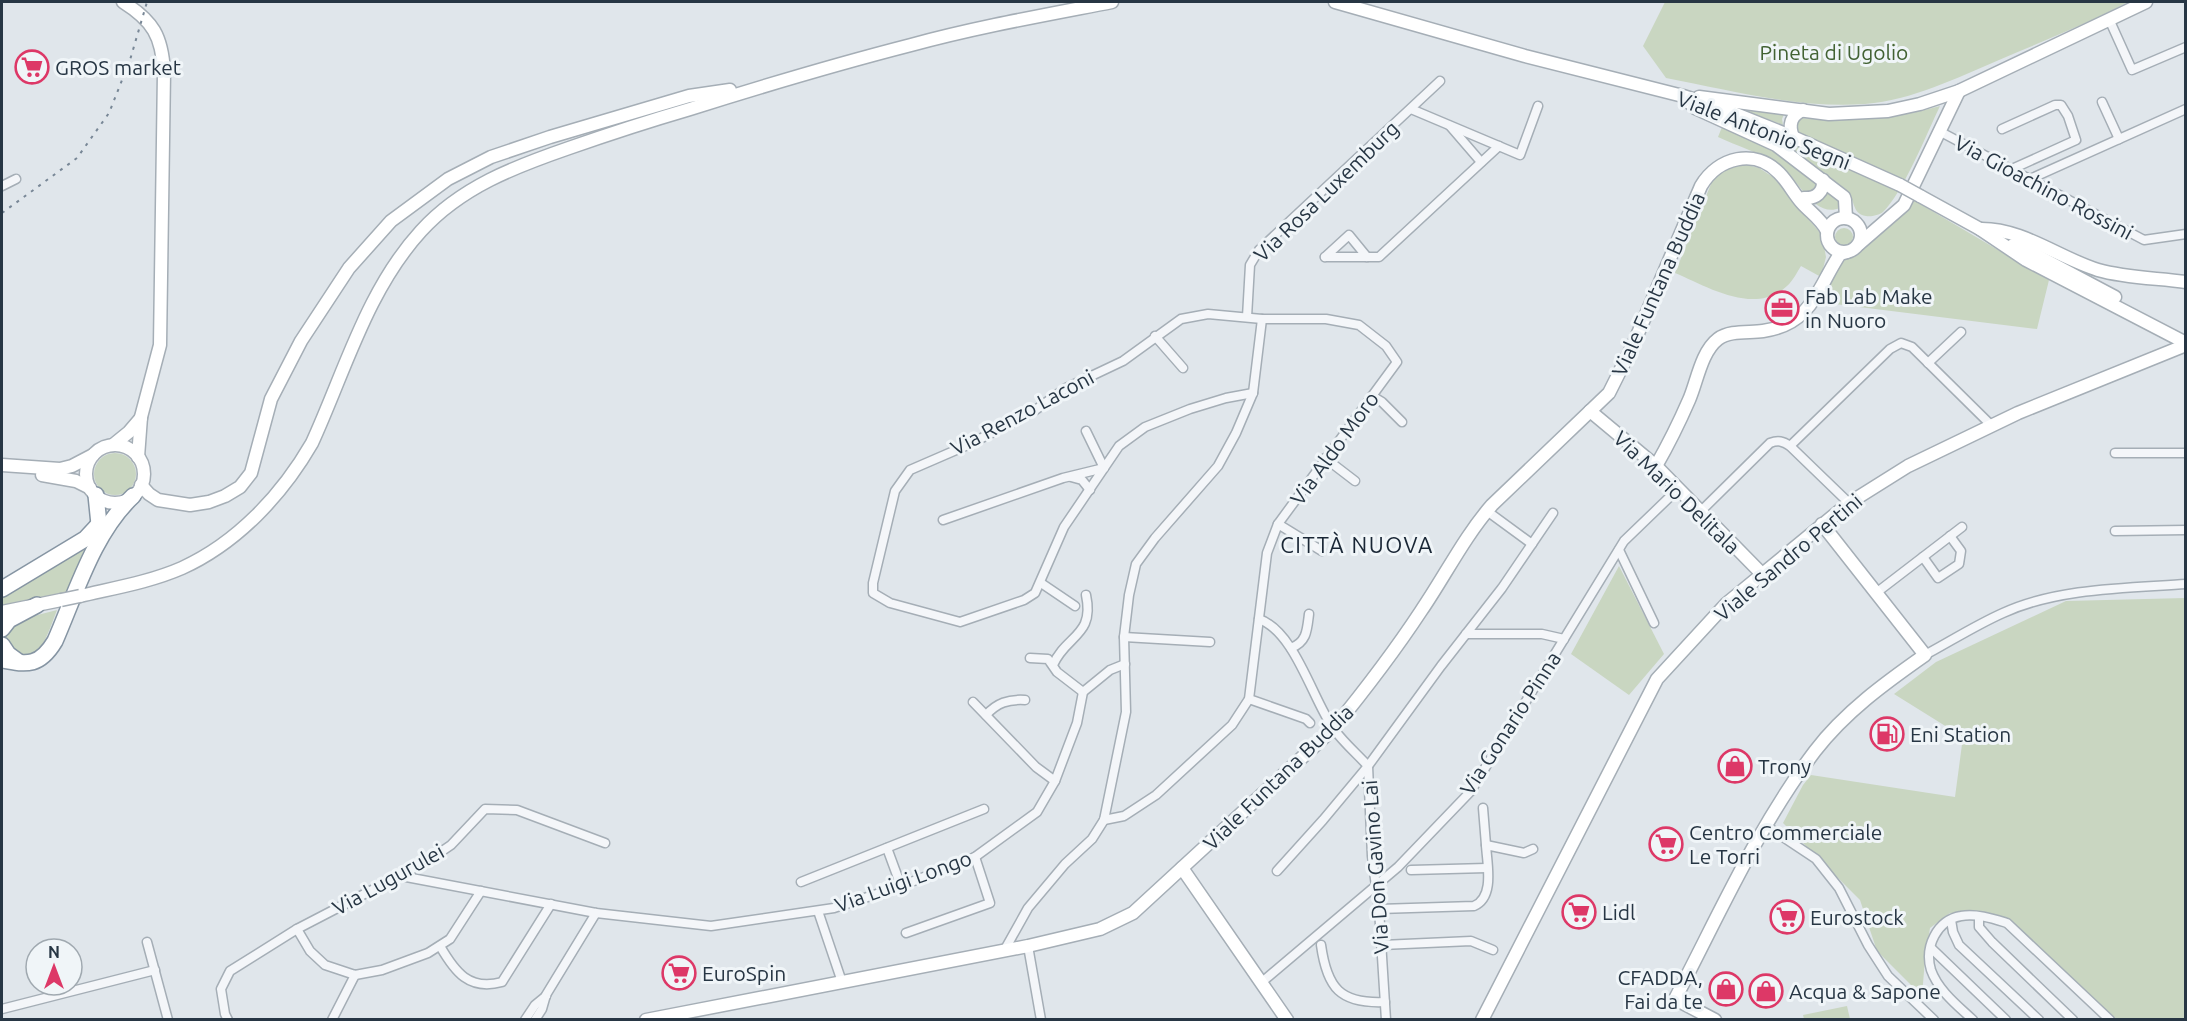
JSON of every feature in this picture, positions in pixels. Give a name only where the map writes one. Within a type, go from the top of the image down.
[{"type":"highway","points":[[2,660],[22,664],[36,661],[47,655],[55,641],[99,531],[99,516],[93,491]]},
{"type":"highway","points":[[2,589],[99,531],[137,491]]},
{"type":"highway","points":[[2,629],[9,620],[38,605]]},
{"type":"highway","points":[[2,645],[11,657],[22,664]]},
{"type":"main road","points":[[2,472],[60,477],[93,491],[111,502],[118,502],[137,491],[144,471],[138,457],[141,417],[160,345],[164,72],[160,44],[152,27],[142,14],[123,2]]},
{"type":"main road","points":[[2,612],[147,581],[182,568],[225,541],[273,499],[300,464],[312,443],[376,294],[398,259],[422,230],[450,203],[480,184],[513,167],[615,132],[775,82],[913,44],[1112,2]]},
{"type":"main road","name":"Viale Antonio Segni","points":[[1335,2],[1721,108],[1793,137],[1900,185],[1985,233],[2026,260],[2159,324],[2186,333]]},
{"type":"main road","points":[[1683,96],[1710,97],[1829,114],[1888,111],[1920,104],[1959,91],[2146,2]]},
{"type":"main road","points":[[137,491],[149,494],[158,500],[190,505],[209,502],[240,487],[250,472],[271,399],[301,341],[349,268],[391,221],[448,179],[491,157],[550,137],[689,96],[775,82]]},
{"type":"main road","points":[[1656,466],[1681,418],[1712,345],[1720,337],[1764,331],[1798,318],[1808,310],[1840,254],[1859,244],[1904,205],[1959,91]]},
{"type":"main road","points":[[1683,96],[1695,108],[1776,145],[1823,180],[1845,200],[1846,219],[1862,234],[1859,244]]},
{"type":"main road","points":[[1793,137],[1791,121],[1803,110]]},
{"type":"main road","name":"Viale Funtana Buddia","points":[[646,1020],[1028,946],[1111,925],[1133,913],[1333,729],[1359,698],[1420,612],[1476,524],[1609,393],[1620,374],[1706,176],[1726,162],[1740,157],[1755,159],[1770,165],[1801,201],[1823,222],[1827,231]]},
{"type":"main road","points":[[1804,198],[1815,197],[1819,194],[1823,180]]},
{"type":"main road","name":"Viale Funtana Buddia","points":[[1786,182],[1811,204],[1846,219],[1880,226]]},
{"type":"main road","points":[[1826,278],[1830,245],[1827,231],[1846,219]]},
{"type":"main road","points":[[1985,233],[1994,229],[2020,236],[2055,253],[2102,271],[2186,282]]},
{"type":"main road","points":[[1830,245],[1838,251],[1847,252]]},
{"type":"main road","name":"Viale Antonio Segni","points":[[2159,324],[2186,344]]},
{"type":"main road","name":"Viale Sandro Pertini","points":[[1482,1020],[1657,680],[1726,604],[1849,503],[1908,466],[1992,426],[2186,344]]},
{"type":"main road","name":"Via Mario Delitala","points":[[1590,411],[1656,466],[1763,575]]},
{"type":"main road","points":[[2,465],[60,469],[72,466],[99,450],[113,445],[129,432],[141,417]]},
{"type":"main road","points":[[113,445],[127,448],[138,457]]},
{"type":"main road","points":[[93,491],[87,478],[87,468],[94,454]]},
{"type":"main road","points":[[1715,1020],[1675,999],[1765,825],[1816,750],[1848,716],[1880,687],[1925,655],[1822,524]]},
{"type":"main road","points":[[1182,868],[1287,1020]]},
{"type":"street","points":[[2109,19],[2132,70],[2186,47]]},
{"type":"street","name":"Via Rosa Luxemburg","points":[[1247,317],[1250,265],[1259,250],[1440,81]]},
{"type":"street","points":[[2102,102],[2119,139]]},
{"type":"street","points":[[2002,129],[2055,105],[2061,105],[2074,128],[2076,140],[2012,169]]},
{"type":"street","points":[[1411,109],[1520,155],[1538,106]]},
{"type":"street","points":[[2030,179],[2186,109]]},
{"type":"street","points":[[1449,125],[1481,162]]},
{"type":"street","name":"Via Gioachino Rossini","points":[[1939,131],[2144,240],[2186,234]]},
{"type":"street","points":[[1367,257],[1348,235],[1325,257],[1367,257],[1379,256],[1499,146]]},
{"type":"street","points":[[2,186],[16,179]]},
{"type":"street","points":[[1004,951],[1028,908],[1065,864],[1092,839],[1104,820],[1126,712],[1124,637],[1129,595],[1136,564],[1155,538],[1218,466],[1236,433],[1253,393],[1262,319],[1208,314],[1181,319],[1155,336],[1183,368]]},
{"type":"street","name":"Via Aldo Moro","points":[[1104,820],[1124,816],[1156,795],[1232,725],[1249,699],[1261,589],[1267,553],[1278,524],[1397,362],[1386,346],[1359,325],[1326,319],[1262,319]]},
{"type":"street","points":[[1928,363],[1961,332]]},
{"type":"street","name":"Via Renzo Laconi","points":[[1041,583],[1035,593],[1024,600],[960,622],[890,603],[873,593],[873,583],[895,491],[910,470],[970,444],[1034,411],[1066,388],[1123,360],[1155,336]]},
{"type":"street","points":[[1790,446],[1890,349],[1901,343],[1912,347],[1992,426]]},
{"type":"street","points":[[1075,606],[1041,583],[1048,561],[1064,527],[1119,446],[1144,428],[1199,406],[1253,393]]},
{"type":"street","points":[[1372,396],[1382,402],[1402,422]]},
{"type":"street","points":[[1086,431],[1104,468]]},
{"type":"street","points":[[1700,512],[1770,443],[1781,441],[1790,446],[1849,503]]},
{"type":"street","points":[[2115,453],[2186,453]]},
{"type":"street","points":[[1325,458],[1355,481]]},
{"type":"street","points":[[943,520],[1104,468]]},
{"type":"street","points":[[1071,477],[1082,480],[1090,490]]},
{"type":"street","name":"Via Gonario Pinna","points":[[1262,982],[1398,867],[1471,791],[1624,541],[1678,489]]},
{"type":"street","points":[[1487,511],[1532,544]]},
{"type":"street","points":[[1276,871],[1368,766],[1502,588],[1553,513]]},
{"type":"street","points":[[1278,524],[1322,551]]},
{"type":"street","points":[[1875,593],[1962,527]]},
{"type":"street","points":[[2115,531],[2186,530]]},
{"type":"street","points":[[1923,557],[1938,578],[1959,564],[1960,551],[1950,536]]},
{"type":"street","points":[[1619,550],[1653,623]]},
{"type":"street","points":[[1925,655],[2004,612],[2054,597],[2104,589],[2186,584]]},
{"type":"street","points":[[1053,665],[1057,656],[1075,639],[1086,622],[1090,612],[1086,595]]},
{"type":"street","points":[[1291,648],[1300,645],[1306,637],[1309,614]]},
{"type":"street","name":"Via Don Gavino Lai","points":[[1259,619],[1269,622],[1291,648],[1333,729],[1368,766],[1372,856],[1377,884],[1386,1020]]},
{"type":"street","points":[[1466,634],[1542,634],[1564,639]]},
{"type":"street","points":[[1124,637],[1210,642]]},
{"type":"street","points":[[1030,658],[1048,659],[1057,672],[1083,692],[1110,670],[1125,664]]},
{"type":"street","name":"Via Luigi Longo","points":[[401,876],[596,913],[711,926],[834,908],[902,886],[975,857],[1038,812],[1055,781],[1077,723],[1083,692]]},
{"type":"street","points":[[1249,699],[1306,719],[1310,723]]},
{"type":"street","points":[[986,716],[994,706],[1004,701],[1025,700]]},
{"type":"street","points":[[973,702],[1036,767],[1055,781]]},
{"type":"street","points":[[1379,909],[1474,906],[1484,900],[1488,890],[1484,808]]},
{"type":"street","name":"Via Lugurulei","points":[[228,1020],[221,989],[230,971],[297,929],[426,862],[451,845],[485,809],[517,810],[605,843]]},
{"type":"street","points":[[801,882],[984,809]]},
{"type":"street","points":[[1765,825],[1816,859],[1839,888],[1868,945],[1888,975],[1934,1020]]},
{"type":"street","points":[[1486,845],[1524,853],[1533,849]]},
{"type":"street","points":[[887,848],[902,886]]},
{"type":"street","points":[[906,933],[990,903],[975,857]]},
{"type":"street","points":[[1411,870],[1487,868]]},
{"type":"street","points":[[297,929],[310,951],[326,965],[355,975],[382,970],[428,953],[450,939],[481,891]]},
{"type":"street","points":[[440,946],[451,965],[468,980],[488,986],[502,982],[551,904]]},
{"type":"street","points":[[818,911],[842,982]]},
{"type":"street","points":[[535,1020],[546,996],[596,913]]},
{"type":"street","points":[[1972,1020],[1937,983],[1929,962],[1936,932],[1951,920],[1962,915],[1992,918],[2007,923],[2110,1020]]},
{"type":"street","points":[[1979,917],[1979,927],[1992,942],[2073,1020]]},
{"type":"street","points":[[1951,920],[1959,945],[2039,1020]]},
{"type":"street","points":[[1382,945],[1471,941],[1493,950]]},
{"type":"street","points":[[147,942],[168,1020]]},
{"type":"street","points":[[1321,945],[1326,975],[1341,993],[1366,1003],[1385,1002]]},
{"type":"street","points":[[1028,946],[1041,1020]]},
{"type":"street","points":[[1931,948],[2006,1020]]},
{"type":"street","points":[[2,1009],[155,970]]},
{"type":"street","points":[[332,1020],[355,975]]},
{"type":"street","points":[[525,1020],[535,1005],[546,996]]},
{"type":"street","points":[[542,1009],[544,1020]]},
{"type":"green space","name":"Pineta di Ugolio","points":[[1665,2],[2128,2],[2097,18],[1934,87],[1883,102],[1841,105],[1765,97],[1666,78],[1643,46]]},
{"type":"green space","points":[[1733,106],[1785,112],[1782,119],[1783,125]]},
{"type":"green space","points":[[1940,106],[1899,191],[1883,212],[1873,216],[1858,213],[1850,195],[1844,188],[1760,132],[1760,129],[1803,145],[1795,125],[1801,118],[1836,120],[1871,118],[1906,114]]},
{"type":"green space","points":[[1722,127],[1768,146],[1785,157],[1840,200],[1840,208],[1830,210],[1822,207],[1806,195],[1778,164],[1718,137]]},
{"type":"green space","points":[[1743,164],[1759,168],[1773,177],[1822,235],[1826,257],[1821,277],[1801,266],[1789,284],[1774,295],[1761,299],[1746,299],[1717,291],[1675,273],[1713,179],[1720,172]]},
{"type":"green space","points":[[1910,198],[2049,280],[2037,329],[1819,302],[1841,260],[1855,249],[1879,236],[1892,224]]},
{"type":"green space","points":[[1844,228],[1850,231],[1853,237],[1850,243],[1844,246],[1838,243],[1835,237],[1838,231]]},
{"type":"green space","points":[[115,453],[123,454],[130,459],[135,466],[135,482],[130,489],[123,494],[115,495],[107,494],[100,489],[95,482],[94,474],[95,466],[100,459],[107,454]]},
{"type":"green space","points":[[87,543],[67,593],[2,606],[2,593]]},
{"type":"green space","points":[[1619,566],[1664,654],[1629,695],[1571,654]]},
{"type":"green space","points":[[2185,598],[2185,1019],[2116,1019],[2062,972],[2009,919],[1950,913],[1930,928],[1922,996],[1877,951],[1860,900],[1783,823],[1803,785],[1811,775],[1955,797],[1963,737],[1894,694],[1936,662],[2066,601]]},
{"type":"green space","points":[[57,610],[44,642],[32,656],[24,656],[15,651],[5,639],[6,632],[22,619]]},
{"type":"green space","points":[[1847,1006],[1850,1019],[1804,1019],[1803,1015]]},
{"type":"railway","points":[[2,213],[77,158],[109,113],[130,60],[147,2]]},
{"type":"place","name":"GROS market","points":[[32,67]]},
{"type":"place","name":"Fab Lab Make in Nuoro","points":[[1782,308]]},
{"type":"place","name":"Eni Station","points":[[1887,734]]},
{"type":"place","name":"Trony","points":[[1735,766]]},
{"type":"place","name":"Centro Commerciale Le Torri","points":[[1666,844]]},
{"type":"place","name":"Lidl","points":[[1579,912]]},
{"type":"place","name":"Eurostock","points":[[1787,917]]},
{"type":"place","name":"EuroSpin","points":[[679,973]]},
{"type":"place","name":"CFADDA, Fai da te","points":[[1726,989]]},
{"type":"place","name":"Acqua & Sapone","points":[[1766,991]]},
{"type":"district","name":"CITTÀ NUOVA","points":[[1357,544]]}]
